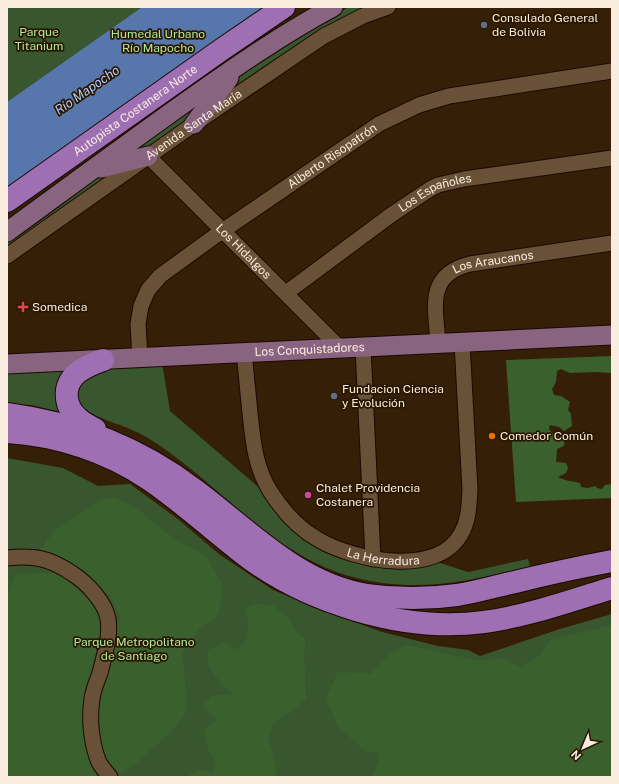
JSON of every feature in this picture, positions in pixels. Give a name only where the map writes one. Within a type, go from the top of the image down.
[{"type":"highway","name":"Autopista Costanera Norte","points":[[7,201],[284,7]]},
{"type":"highway","points":[[102,360],[86,367],[73,377],[68,386],[66,392],[68,405],[74,415],[81,422],[122,443],[172,474],[195,490],[262,544],[294,566],[330,584],[367,594],[403,598],[456,595],[612,561]]},
{"type":"highway","points":[[7,414],[62,424],[106,439],[138,454]]},
{"type":"highway","points":[[7,432],[54,438],[89,449],[136,471],[159,487],[242,553],[275,576],[342,606],[374,614],[424,622],[458,624],[482,622],[528,614],[612,588]]},
{"type":"main road","name":"Avenida Santa María","points":[[7,232],[86,173],[238,65],[290,32],[334,7]]},
{"type":"main road","points":[[194,124],[238,65]]},
{"type":"main road","points":[[86,173],[113,164],[148,156]]},
{"type":"main road","name":"Los Conquistadores","points":[[7,364],[612,335]]},
{"type":"street","name":"Avenida Santa María","points":[[7,256],[194,124],[324,36],[364,16],[388,7]]},
{"type":"street","name":"Alberto Risopatrón","points":[[140,358],[138,332],[141,306],[148,290],[160,276],[364,133],[394,116],[431,100],[462,93],[612,71]]},
{"type":"street","name":"Los Hidalgos","points":[[148,156],[224,230],[339,347]]},
{"type":"street","name":"Los Españoles","points":[[286,293],[391,215],[438,185],[464,179],[612,158]]},
{"type":"street","name":"Los Araucanos","points":[[438,343],[435,307],[436,294],[442,281],[457,268],[470,264],[612,243]]},
{"type":"street","name":"La Herradura","points":[[244,352],[253,449],[258,467],[269,490],[285,511],[318,540],[346,551],[373,559],[416,561],[438,554],[452,545],[461,534],[466,522],[470,505],[462,342]]},
{"type":"street","points":[[363,347],[373,559]]},
{"type":"street","points":[[7,558],[24,556],[42,558],[62,566],[78,577],[95,594],[104,609],[108,618],[107,639],[92,699],[91,729],[98,761],[110,777]]},
{"type":"green space","name":"Parque Titanium","points":[[7,7],[142,7],[7,102]]},
{"type":"green space","points":[[349,7],[372,7],[7,248],[7,242],[123,154],[318,23]]},
{"type":"green space","points":[[612,356],[612,373],[570,373],[561,369],[557,371],[556,382],[552,389],[554,395],[561,396],[570,402],[568,410],[571,414],[572,426],[564,431],[559,427],[550,425],[549,429],[553,434],[565,439],[564,446],[557,449],[556,462],[566,463],[568,468],[566,473],[558,477],[580,483],[581,487],[588,488],[595,486],[602,489],[605,485],[612,484],[612,498],[516,502],[506,360]]},
{"type":"green space","points":[[162,363],[170,411],[264,492],[319,546],[434,561],[468,572],[528,559],[530,567],[485,577],[442,584],[399,585],[353,577],[325,567],[298,554],[251,520],[183,462],[159,445],[145,436],[95,415],[80,404],[77,398],[79,384],[84,377],[94,370]]},
{"type":"green space","points":[[74,370],[65,413],[31,405],[7,404],[7,371]]},
{"type":"green space","name":"Parque Metropolitano de Santiago","points":[[7,458],[63,468],[98,486],[130,484],[179,520],[220,555],[273,590],[311,606],[382,632],[438,646],[468,650],[480,656],[560,629],[612,614],[612,777],[7,777]]},
{"type":"green space","points":[[115,497],[140,511],[180,542],[207,557],[222,585],[220,609],[214,620],[201,626],[182,652],[186,690],[186,712],[172,731],[136,763],[120,773],[100,753],[96,723],[99,695],[120,616],[111,597],[81,570],[41,549],[54,531],[101,500]]},
{"type":"green space","points":[[61,573],[90,597],[101,622],[85,697],[84,731],[89,762],[101,777],[7,777],[7,597],[15,574]]},
{"type":"green space","points":[[257,604],[273,605],[289,618],[294,630],[306,640],[304,656],[306,698],[295,710],[273,724],[268,739],[277,777],[190,777],[190,774],[199,770],[212,773],[216,762],[209,752],[204,730],[217,719],[203,707],[211,696],[233,694],[222,686],[208,664],[208,650],[224,643],[235,650],[245,642],[249,626],[245,608]]},
{"type":"green space","points":[[612,625],[612,777],[371,777],[378,764],[380,753],[365,751],[338,726],[326,699],[338,672],[371,674],[388,655],[407,645],[475,660],[504,659],[519,667],[539,656],[550,640]]},
{"type":"water","name":"Humedal Urbano Río Mapocho","points":[[142,7],[269,7],[7,189],[7,102]]},
{"type":"place","name":"Consulado General de Bolivia","points":[[484,25]]},
{"type":"place","name":"Somedica","points":[[23,307]]},
{"type":"place","name":"Fundacion Ciencia y Evolución","points":[[334,396]]},
{"type":"place","name":"Comedor Común","points":[[492,436]]},
{"type":"place","name":"Chalet Providencia Costanera","points":[[308,495]]},
{"type":"water label","name":"Río Mapocho","points":[[87,90]]}]
